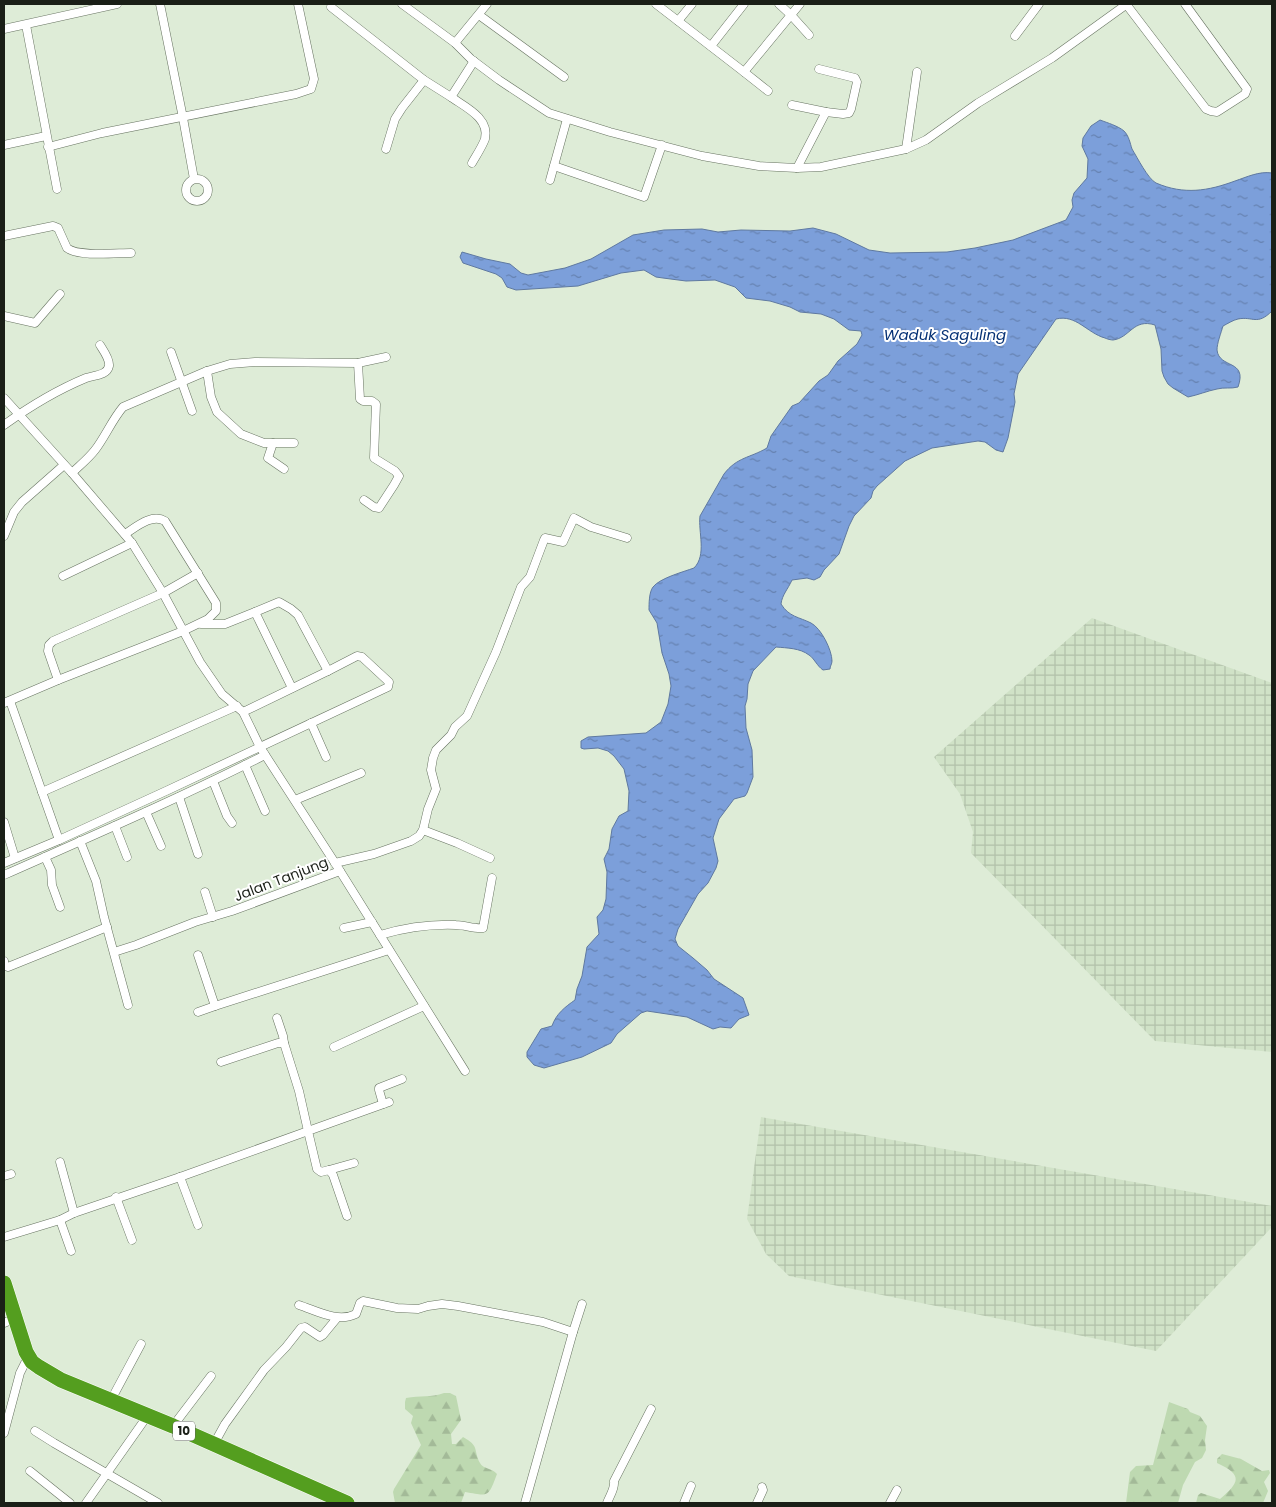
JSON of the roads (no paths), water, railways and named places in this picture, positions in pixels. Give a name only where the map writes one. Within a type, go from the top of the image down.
[{"type":"highway","points":[[4,1283],[13,1323],[27,1354]]},
{"type":"highway","name":"10","points":[[27,1354],[39,1367],[61,1380],[148,1415],[347,1503]]},
{"type":"street","points":[[4,29],[117,4]]},
{"type":"street","points":[[160,4],[194,178]]},
{"type":"street","points":[[48,147],[102,133],[183,118],[296,94],[311,89],[314,79],[298,4]]},
{"type":"street","points":[[402,4],[455,43],[474,62],[549,113],[610,132],[702,156],[759,166],[797,168],[821,167],[906,148],[926,140],[978,103],[1052,58],[1126,4],[1206,109],[1210,112],[1217,112],[1245,94],[1247,89],[1185,4]]},
{"type":"street","points":[[455,43],[487,4]]},
{"type":"street","points":[[656,4],[768,91]]},
{"type":"street","points":[[678,21],[692,4]]},
{"type":"street","points":[[711,46],[744,4]]},
{"type":"street","points":[[779,4],[792,15],[809,35]]},
{"type":"street","points":[[744,72],[800,4]]},
{"type":"street","points":[[1015,36],[1039,4]]},
{"type":"street","points":[[331,7],[424,80],[481,119],[485,127],[485,139],[472,164]]},
{"type":"street","points":[[479,15],[564,77]]},
{"type":"street","points":[[26,25],[57,188]]},
{"type":"street","points":[[450,97],[474,62]]},
{"type":"street","points":[[792,105],[826,112],[849,113],[857,82],[855,78],[819,68]]},
{"type":"street","points":[[906,148],[916,72]]},
{"type":"street","points":[[386,149],[395,119],[424,80]]},
{"type":"street","points":[[797,168],[826,112]]},
{"type":"street","points":[[550,180],[567,119]]},
{"type":"street","points":[[4,145],[46,136]]},
{"type":"street","points":[[554,166],[644,198],[662,146]]},
{"type":"street","points":[[4,236],[53,226],[58,228],[69,251],[102,254],[131,253]]},
{"type":"street","points":[[4,316],[35,323],[60,294]]},
{"type":"street","points":[[4,425],[18,414],[53,394],[86,378],[102,374],[106,371],[109,366],[108,360],[100,345]]},
{"type":"street","points":[[171,352],[180,382],[192,411]]},
{"type":"street","points":[[72,473],[94,451],[123,407],[207,371],[230,364],[255,362],[358,363],[386,357]]},
{"type":"street","points":[[358,363],[360,399],[362,401],[372,401],[376,404],[374,458],[396,471],[399,476],[379,508],[364,500]]},
{"type":"street","points":[[207,371],[211,397],[217,412],[241,434],[264,443],[294,443]]},
{"type":"street","points":[[4,398],[132,543],[163,593],[211,680],[222,694],[240,709],[260,747],[465,1071]]},
{"type":"street","points":[[273,443],[268,458],[284,469]]},
{"type":"street","points":[[4,536],[14,512],[22,502],[64,465]]},
{"type":"street","points":[[60,840],[7,702],[183,631],[208,619],[217,607],[198,573],[162,519],[153,518],[124,534]]},
{"type":"street","points":[[335,863],[374,854],[411,841],[419,836],[423,830],[428,809],[436,789],[431,770],[436,750],[452,735],[455,727],[466,716],[496,652],[521,587],[530,577],[545,538],[563,542],[574,518],[627,538]]},
{"type":"street","points":[[63,576],[132,543]]},
{"type":"street","points":[[58,680],[48,651],[49,645],[53,641],[163,593],[198,573]]},
{"type":"street","points":[[198,624],[225,624],[279,602],[295,611],[328,672]]},
{"type":"street","points":[[255,612],[292,688]]},
{"type":"street","points":[[4,863],[60,840],[386,688],[389,684],[388,680],[357,656],[328,672],[292,688],[42,792]]},
{"type":"street","points":[[311,723],[326,756]]},
{"type":"street","points":[[4,875],[179,797],[265,755]]},
{"type":"street","points":[[245,765],[265,811]]},
{"type":"street","points":[[295,800],[361,773]]},
{"type":"street","points":[[213,781],[227,816],[232,823]]},
{"type":"street","points":[[179,797],[198,854]]},
{"type":"street","points":[[146,812],[161,846]]},
{"type":"street","points":[[4,822],[15,858]]},
{"type":"street","points":[[115,826],[126,857]]},
{"type":"street","points":[[423,830],[490,858]]},
{"type":"street","points":[[80,841],[96,881],[128,1005]]},
{"type":"street","points":[[45,857],[51,870],[52,884],[60,908]]},
{"type":"street","name":"Jalan Tanjung","points":[[114,952],[340,871]]},
{"type":"street","points":[[380,935],[396,930],[441,925],[457,924],[483,928],[492,878]]},
{"type":"street","points":[[205,892],[213,917]]},
{"type":"street","points":[[344,928],[372,922]]},
{"type":"street","points":[[4,961],[7,967],[107,927]]},
{"type":"street","points":[[198,1012],[389,950]]},
{"type":"street","points":[[198,955],[215,1006]]},
{"type":"street","points":[[334,1046],[424,1006]]},
{"type":"street","points":[[277,1018],[300,1091],[318,1169],[321,1172],[354,1163]]},
{"type":"street","points":[[221,1062],[278,1042],[284,1043]]},
{"type":"street","points":[[4,1237],[60,1220],[74,1213],[386,1103],[378,1090],[379,1088],[402,1079]]},
{"type":"street","points":[[60,1162],[74,1213]]},
{"type":"street","points":[[329,1170],[333,1175],[347,1216]]},
{"type":"street","points":[[180,1177],[198,1225]]},
{"type":"street","points":[[116,1198],[132,1240]]},
{"type":"street","points":[[60,1220],[71,1251]]},
{"type":"street","points":[[299,1305],[338,1318],[345,1318],[356,1314],[363,1301],[396,1308],[418,1309],[442,1304],[543,1322],[573,1332]]},
{"type":"street","points":[[525,1503],[582,1304]]},
{"type":"street","points":[[214,1444],[234,1411],[264,1370],[301,1328],[305,1327],[320,1337],[338,1318]]},
{"type":"street","points":[[111,1400],[141,1344]]},
{"type":"street","points":[[4,1433],[27,1354]]},
{"type":"street","points":[[173,1426],[212,1376]]},
{"type":"street","points":[[607,1503],[612,1493],[614,1481],[651,1409]]},
{"type":"street","points":[[86,1503],[148,1415]]},
{"type":"street","points":[[35,1431],[158,1503]]},
{"type":"street","points":[[30,1471],[70,1503]]},
{"type":"street","points":[[684,1503],[691,1486]]},
{"type":"street","points":[[757,1503],[763,1490],[762,1487]]},
{"type":"street","points":[[890,1503],[897,1490]]},
{"type":"water","name":"Waduk Saguling","points":[[1100,120],[1124,131],[1143,168],[1153,181],[1166,187],[1186,190],[1206,189],[1249,176],[1272,173],[1272,311],[1267,316],[1259,319],[1243,318],[1223,326],[1217,347],[1219,356],[1239,372],[1238,387],[1220,388],[1188,397],[1173,388],[1168,384],[1162,371],[1161,349],[1155,325],[1142,324],[1124,336],[1112,340],[1099,336],[1076,321],[1063,318],[1056,319],[1018,374],[1014,394],[1015,402],[1008,438],[1003,452],[996,450],[985,442],[978,441],[932,448],[905,461],[877,486],[871,498],[854,516],[839,554],[820,577],[814,580],[807,578],[792,580],[784,595],[781,604],[784,608],[791,614],[811,623],[822,634],[832,656],[830,669],[823,670],[811,656],[802,651],[776,647],[753,671],[748,684],[745,706],[746,728],[752,750],[753,777],[745,796],[734,799],[719,819],[713,838],[718,861],[716,868],[708,883],[698,894],[678,929],[675,939],[678,946],[707,970],[714,979],[743,998],[749,1015],[739,1019],[731,1028],[720,1027],[713,1029],[687,1017],[647,1011],[641,1013],[617,1034],[611,1043],[582,1057],[544,1068],[534,1065],[527,1057],[527,1052],[541,1029],[552,1026],[558,1014],[575,1000],[582,976],[587,947],[599,934],[597,917],[603,910],[606,899],[607,872],[604,859],[609,849],[612,829],[619,816],[628,811],[629,791],[624,769],[608,751],[598,748],[581,748],[581,741],[588,737],[646,733],[661,722],[668,704],[671,686],[662,653],[657,623],[649,610],[653,587],[666,578],[694,568],[698,563],[701,550],[700,516],[724,474],[734,464],[767,448],[771,436],[792,406],[799,403],[819,381],[828,375],[838,361],[857,344],[862,335],[861,331],[849,330],[834,319],[821,314],[800,312],[770,301],[746,298],[735,287],[715,280],[686,281],[663,278],[656,277],[644,270],[621,273],[578,286],[516,290],[507,287],[502,278],[496,274],[463,263],[460,257],[462,252],[510,264],[521,273],[528,275],[565,268],[591,259],[633,235],[664,230],[702,229],[718,232],[741,230],[790,231],[813,228],[836,234],[869,250],[890,253],[947,252],[975,248],[1013,240],[1066,220],[1073,207],[1074,193],[1087,178],[1088,159],[1082,146],[1083,138],[1091,126]]}]
